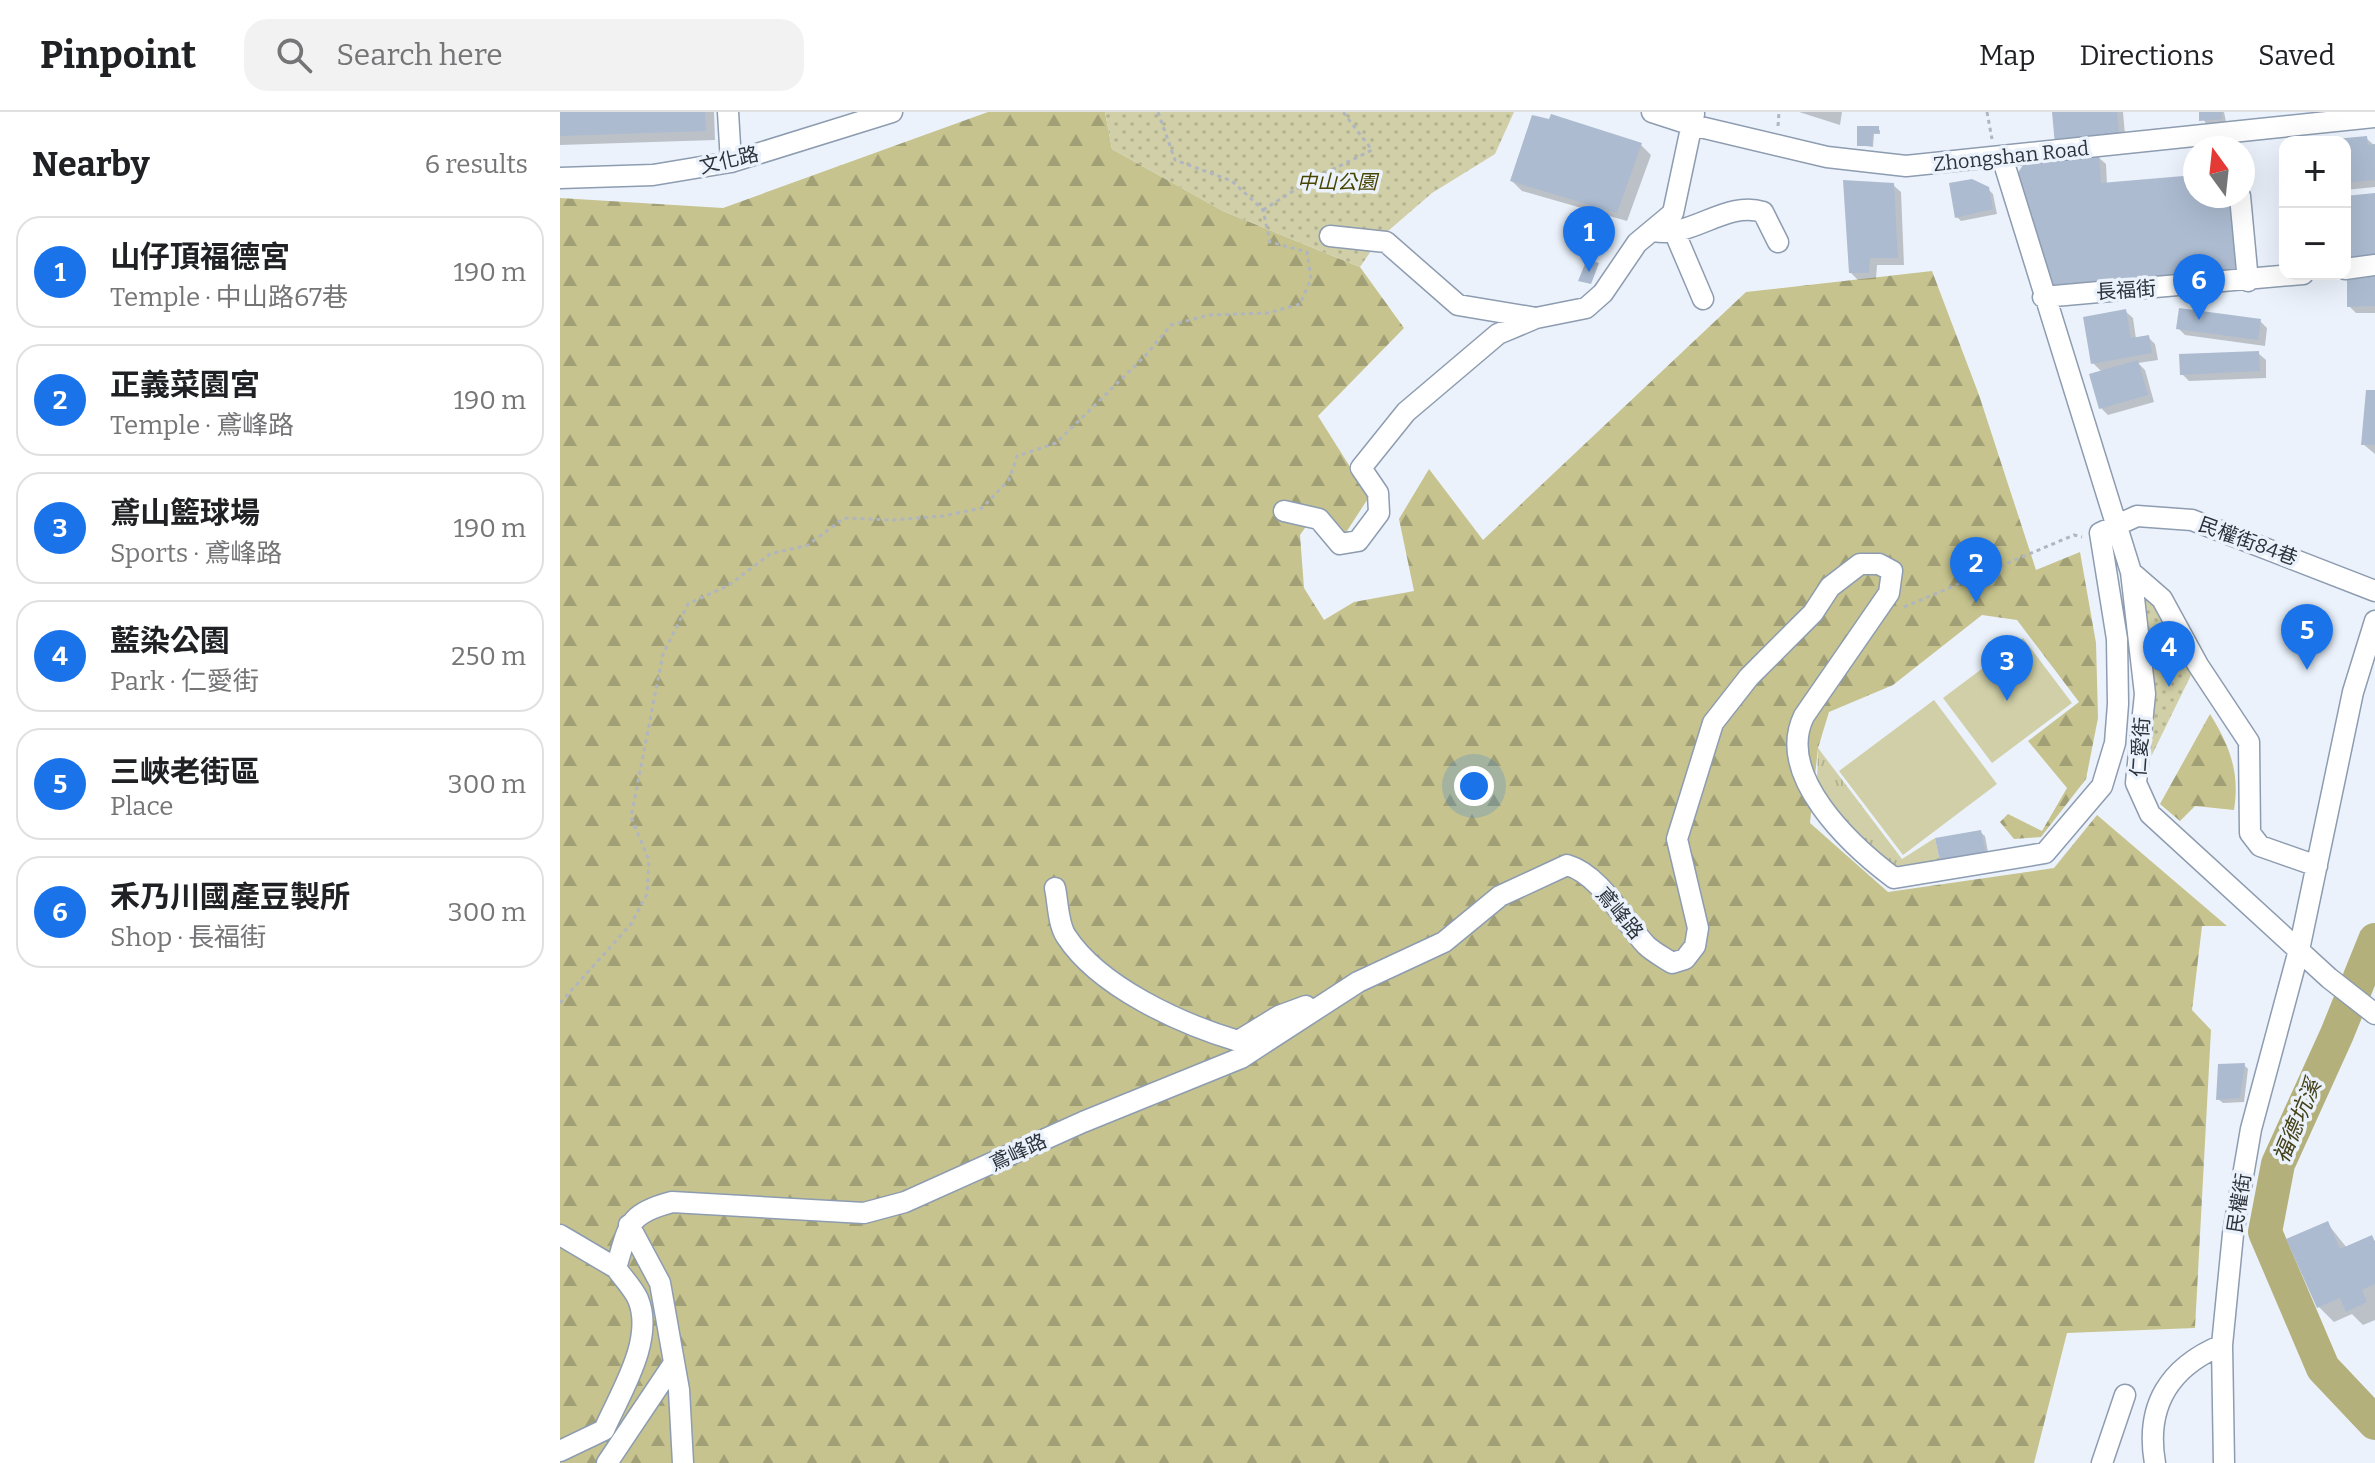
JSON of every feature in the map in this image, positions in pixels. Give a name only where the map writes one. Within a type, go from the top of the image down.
[{"type":"street","points":[[728,112],[731,162]]},
{"type":"street","name":"文化路","points":[[560,178],[653,175],[731,162],[892,112]]},
{"type":"street","name":"Zhongshan Road","points":[[1652,112],[1693,119],[1827,157],[1906,166],[2183,144]]},
{"type":"street","name":"Zhongshan Road","points":[[2255,137],[2375,117]]},
{"type":"street","points":[[1664,231],[1673,213],[1693,119]]},
{"type":"street","name":"仁愛街","points":[[1998,158],[2131,572],[2145,694],[2136,783],[2150,814],[2329,978],[2372,1012]]},
{"type":"street","points":[[1284,511],[1319,519],[1340,544],[1358,541],[1379,513],[1378,493],[1361,468],[1406,412],[1498,334],[1536,318],[1586,308],[1603,293],[1637,243],[1664,231],[1747,207],[1763,212],[1778,242]]},
{"type":"street","points":[[2241,208],[2248,281]]},
{"type":"street","points":[[1664,231],[1703,299]]},
{"type":"street","points":[[1330,236],[1386,242],[1458,305],[1536,318]]},
{"type":"street","points":[[2351,268],[2375,265]]},
{"type":"street","name":"長福街","points":[[2043,297],[2279,277]]},
{"type":"street","name":"民權街84巷","points":[[2117,525],[2137,516],[2192,520],[2276,549],[2375,591]]},
{"type":"street","name":"鳶峰路","points":[[629,1225],[644,1209],[672,1202],[864,1213],[905,1202],[1083,1122],[1241,1058],[1345,990],[1444,942],[1500,896],[1567,865],[1581,869],[1595,883],[1648,948],[1672,963],[1685,959],[1695,946],[1698,928],[1677,839],[1713,723],[1749,677],[1813,613],[1830,587],[1860,564],[1879,564],[1892,571],[1889,593],[1800,724],[1796,733],[1796,753],[1802,774],[1849,839],[1894,878],[2045,853],[2102,786],[2115,743],[2117,639],[2099,541],[2100,533],[2117,525]]},
{"type":"street","points":[[2131,572],[2162,599],[2198,665],[2249,742],[2250,833],[2260,846],[2317,866]]},
{"type":"street","name":"民權街","points":[[2224,1463],[2222,1345],[2233,1234],[2251,1129],[2299,950],[2353,692],[2375,621]]},
{"type":"street","points":[[1055,888],[1064,934],[1098,970],[1154,1007],[1196,1029],[1238,1041],[1279,1016],[1345,990]]},
{"type":"street","points":[[616,1268],[629,1225]]},
{"type":"street","points":[[629,1225],[660,1283],[672,1366],[679,1390],[683,1463]]},
{"type":"street","points":[[560,1235],[616,1268],[637,1297],[644,1321],[636,1356],[604,1430],[560,1451]]},
{"type":"street","points":[[2155,1463],[2155,1409],[2176,1376],[2194,1357],[2222,1345]]},
{"type":"street","points":[[607,1463],[672,1366]]},
{"type":"street","points":[[2102,1463],[2125,1395]]},
{"type":"path","points":[[560,1003],[631,924],[647,894],[649,860],[631,817],[663,654],[688,604],[729,585],[770,554],[808,545],[844,518],[893,520],[943,516],[982,508],[1009,480],[1017,456],[1056,443],[1146,355],[1171,325],[1209,315],[1268,313],[1300,304],[1311,279],[1307,252],[1270,242],[1263,210],[1232,181],[1175,160],[1158,112]]},
{"type":"path","points":[[1263,210],[1309,181],[1372,150],[1343,112]]},
{"type":"path","points":[[1987,112],[1998,158]]},
{"type":"path","points":[[1900,609],[2074,535]]},
{"type":"green space","points":[[988,112],[1105,112],[1112,149],[1223,211],[1360,267],[1404,328],[1318,416],[1369,497],[1345,534],[1319,508],[1300,535],[1304,588],[1324,620],[1354,602],[1414,591],[1399,519],[1429,469],[1483,540],[1746,292],[1932,271],[1979,395],[2036,570],[2080,552],[2096,643],[2098,718],[2086,779],[2041,837],[2014,839],[2000,822],[2008,814],[2042,831],[2067,788],[2028,741],[2079,702],[2017,620],[1982,615],[1893,685],[1829,712],[1818,748],[1810,823],[1888,892],[2054,868],[2097,815],[2227,926],[2202,926],[2192,1010],[2211,1030],[2195,1328],[2067,1333],[2034,1463],[560,1463],[560,198],[723,208]]},
{"type":"green space","name":"中山公園","points":[[1105,112],[1514,112],[1495,154],[1432,193],[1380,238],[1360,267],[1223,211],[1112,149]]},
{"type":"green space","points":[[2145,593],[2150,596],[2191,675],[2148,763],[2154,699]]},
{"type":"green space","points":[[2023,638],[2072,703],[1992,763],[1943,698]]},
{"type":"green space","points":[[1934,700],[1997,784],[1903,855],[1839,771]]},
{"type":"green space","points":[[2210,714],[2232,760],[2236,784],[2234,810],[2195,806],[2180,821],[2160,804]]},
{"type":"green space","points":[[1818,748],[1902,859],[1935,838],[1940,862],[1898,869],[1853,833],[1817,783]]},
{"type":"building","points":[[560,112],[705,112],[706,131],[560,136]]},
{"type":"building","points":[[2052,112],[2117,112],[2120,140],[2055,145]]},
{"type":"building","points":[[2199,112],[2222,112],[2222,119],[2199,121]]},
{"type":"building","points":[[1551,114],[1642,143],[1617,213],[1510,181],[1532,115],[1549,119]]},
{"type":"building","points":[[1857,126],[1879,126],[1879,133],[1873,133],[1872,146],[1857,146]]},
{"type":"building","points":[[2367,136],[2368,145],[2375,144],[2375,180],[2351,182],[2351,137]]},
{"type":"building","points":[[2099,155],[2101,183],[2183,176],[2183,208],[2231,208],[2236,275],[2064,290],[2043,278],[2013,180],[2025,162]]},
{"type":"building","points":[[1972,179],[1989,187],[1993,209],[1955,218],[1949,183]]},
{"type":"building","points":[[1843,180],[1894,183],[1898,258],[1870,258],[1869,273],[1849,273]]},
{"type":"building","points":[[2375,193],[2375,256],[2351,258],[2351,195]]},
{"type":"building","points":[[1587,259],[1599,263],[1591,284],[1578,281]]},
{"type":"building","points":[[2375,276],[2375,306],[2347,307],[2347,280]]},
{"type":"building","points":[[2179,308],[2261,319],[2258,340],[2176,329]]},
{"type":"building","points":[[2126,309],[2131,338],[2149,335],[2152,353],[2091,364],[2083,317]]},
{"type":"building","points":[[2259,351],[2260,371],[2180,375],[2179,354]]},
{"type":"building","points":[[2138,360],[2148,395],[2099,409],[2089,374]]},
{"type":"building","points":[[2366,390],[2375,390],[2375,445],[2361,445]]},
{"type":"building","points":[[1981,830],[1986,853],[1940,862],[1935,838]]},
{"type":"building","points":[[2245,1063],[2240,1098],[2216,1100],[2218,1064]]},
{"type":"building","points":[[2328,1221],[2340,1249],[2372,1235],[2375,1242],[2375,1284],[2362,1290],[2367,1302],[2346,1312],[2340,1298],[2317,1308],[2286,1239]]},
{"type":"waterway","name":"福德坑溪","points":[[2375,940],[2337,1034],[2278,1164],[2265,1232],[2323,1368],[2375,1423]]},
{"type":"place","name":"山仔頂福德宮","points":[[1589,272]]},
{"type":"place","name":"禾乃川國產豆製所","points":[[2199,320]]},
{"type":"place","name":"正義菜園宮","points":[[1976,603]]},
{"type":"place","name":"三峽老街區","points":[[2307,670]]},
{"type":"place","name":"藍染公園","points":[[2169,687]]},
{"type":"place","name":"鳶山籃球場","points":[[2007,701]]}]
